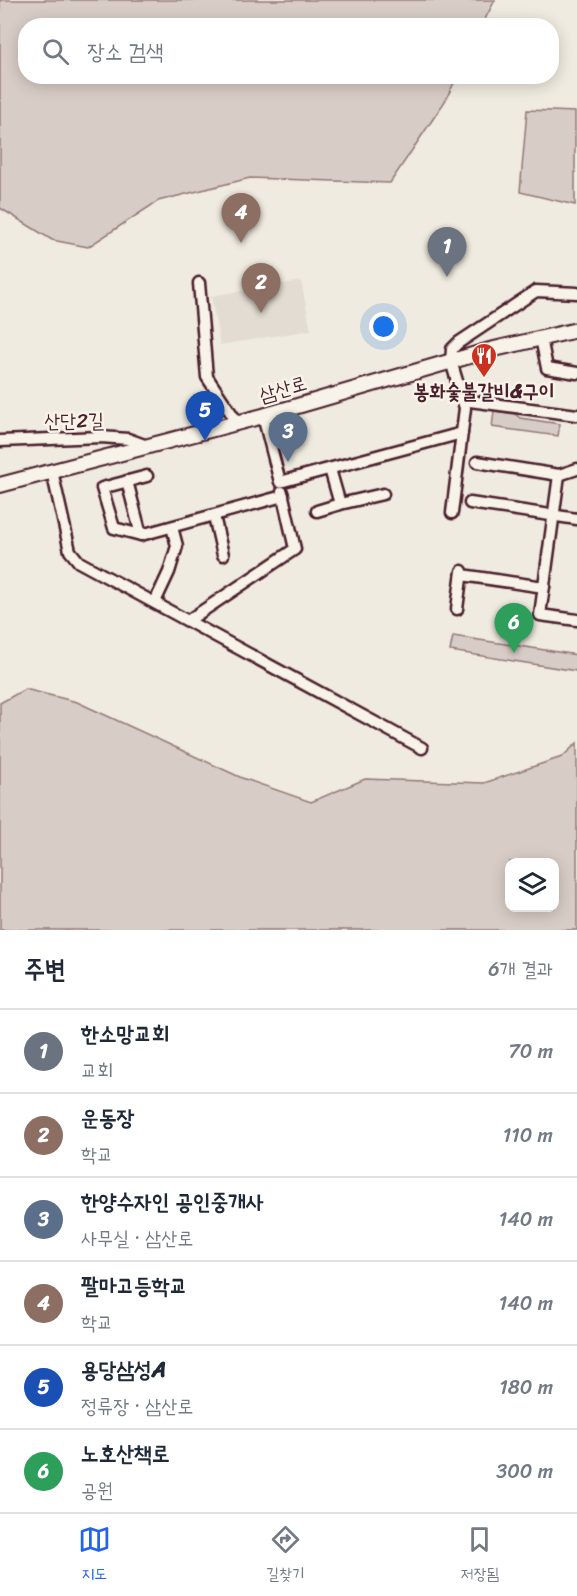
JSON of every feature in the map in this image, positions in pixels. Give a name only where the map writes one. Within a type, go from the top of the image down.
[{"type":"main road","name":"삼산로","points":[[0,485],[577,330]]},
{"type":"street","points":[[199,283],[207,377],[237,422]]},
{"type":"street","points":[[452,513],[465,408],[451,362],[452,350],[458,343],[536,291],[577,293]]},
{"type":"street","points":[[541,338],[547,368],[577,373]]},
{"type":"street","points":[[462,400],[577,416]]},
{"type":"street","points":[[189,620],[295,549],[263,416]]},
{"type":"street","points":[[280,483],[462,433]]},
{"type":"street","name":"산단2길","points":[[0,441],[101,437],[128,439],[147,446]]},
{"type":"street","points":[[477,462],[559,475],[577,469]]},
{"type":"street","points":[[330,469],[339,504]]},
{"type":"street","points":[[52,471],[70,551],[79,562],[422,748]]},
{"type":"street","points":[[559,475],[540,615],[577,620]]},
{"type":"street","points":[[147,476],[102,488],[114,528],[141,535],[283,496]]},
{"type":"street","points":[[127,481],[141,535]]},
{"type":"street","points":[[317,511],[383,494]]},
{"type":"street","points":[[470,503],[577,519]]},
{"type":"street","points":[[214,516],[223,555]]},
{"type":"street","points":[[155,602],[169,572],[177,546],[172,527]]},
{"type":"street","points":[[457,609],[462,573],[544,587]]},
{"type":"shaded area","points":[[0,0],[495,0],[486,18],[18,18],[18,84],[454,84],[445,101],[390,183],[250,178],[158,201],[88,247],[52,240],[0,208]]},
{"type":"shaded area","points":[[527,110],[575,112],[575,205],[520,192]]},
{"type":"shaded area","points":[[301,281],[311,330],[220,345],[211,296]]},
{"type":"shaded area","points":[[494,411],[515,414],[520,418],[560,424],[558,436],[492,427]]},
{"type":"shaded area","points":[[453,636],[577,655],[577,671],[450,651]]},
{"type":"shaded area","points":[[25,689],[77,702],[242,778],[311,802],[365,779],[484,783],[562,757],[577,743],[577,930],[0,930],[0,703]]},
{"type":"place","name":"팔마고등학교","points":[[241,243]]},
{"type":"place","name":"한소망교회","points":[[447,277]]},
{"type":"place","name":"운동장","points":[[261,313]]},
{"type":"place","name":"봉화숯불갈비&구이","points":[[484,379]]},
{"type":"place","name":"용당삼성A","points":[[205,441]]},
{"type":"place","name":"한양수자인 공인중개사","points":[[288,462]]},
{"type":"place","name":"노호산책로","points":[[514,653]]}]
